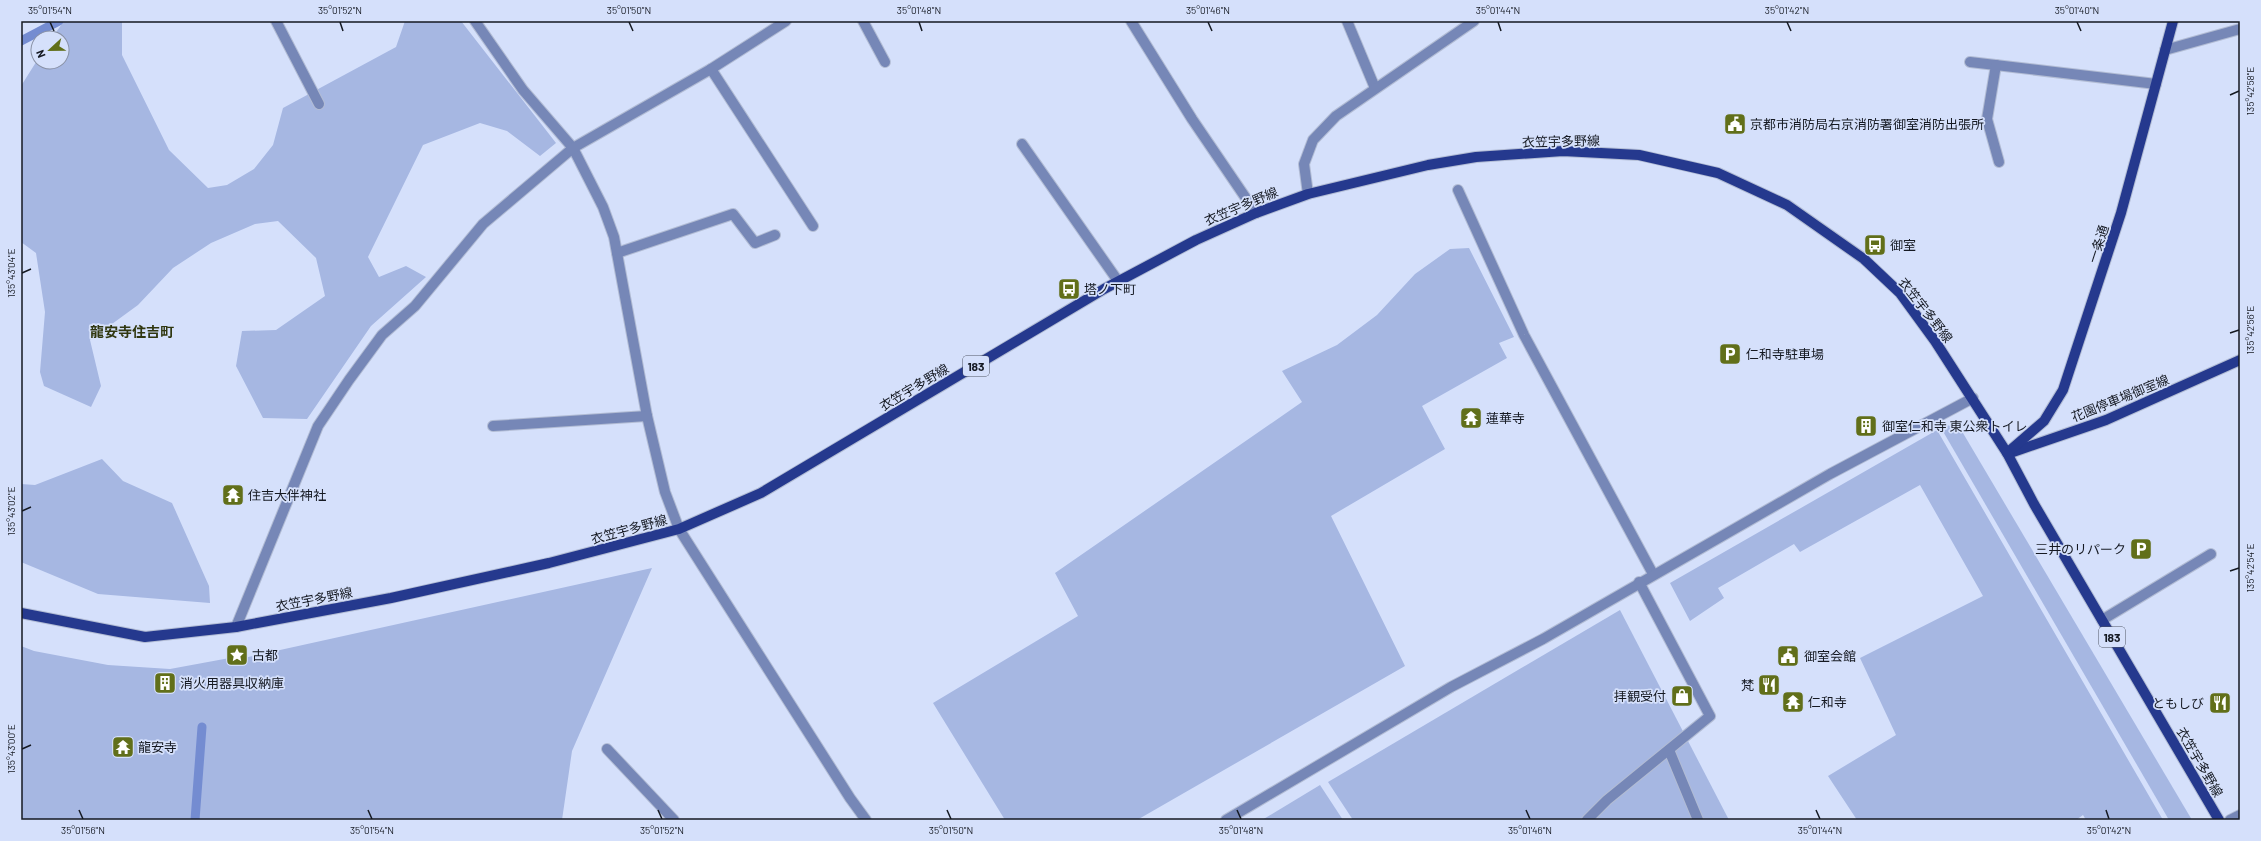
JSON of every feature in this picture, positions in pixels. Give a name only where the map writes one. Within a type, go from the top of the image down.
[{"type":"main road","name":"一条通","points":[[2007,454],[2044,421],[2064,390],[2121,213],[2173,21]]},
{"type":"main road","name":"衣笠宇多野線","points":[[21,613],[145,637],[236,627],[391,598],[549,563],[680,529],[762,493],[1118,281],[1196,240],[1256,213],[1308,194],[1428,165],[1476,157],[1563,151],[1639,155],[1718,173],[1787,205],[1864,259],[1900,293],[1973,398],[2007,454],[2034,504],[2219,820]]},
{"type":"main road","name":"花園停車場御室線","points":[[2007,454],[2106,420],[2240,360]]},
{"type":"street","points":[[276,21],[318,104]]},
{"type":"street","points":[[475,21],[524,90],[573,148],[603,208],[614,237],[647,416],[665,492],[680,529],[846,792],[866,820]]},
{"type":"street","points":[[236,627],[318,426],[382,335],[415,306],[483,224],[573,148],[711,69],[786,21]]},
{"type":"street","points":[[863,21],[885,62]]},
{"type":"street","points":[[1131,21],[1192,119],[1256,213]]},
{"type":"street","points":[[1347,21],[1375,88]]},
{"type":"street","points":[[1308,194],[1304,164],[1313,140],[1336,116],[1473,21]]},
{"type":"street","points":[[2165,50],[2240,29]]},
{"type":"street","points":[[1970,62],[2156,84]]},
{"type":"street","points":[[1996,65],[1987,119],[1999,162]]},
{"type":"street","points":[[711,69],[813,226]]},
{"type":"street","points":[[1022,144],[1118,281]]},
{"type":"street","points":[[1458,190],[1524,335],[1653,574]]},
{"type":"street","points":[[617,253],[733,214],[755,243],[775,235]]},
{"type":"street","points":[[1226,820],[1451,688],[1543,639],[1639,582],[1830,474],[1973,398]]},
{"type":"street","points":[[493,426],[647,416]]},
{"type":"street","points":[[2102,620],[2211,554]]},
{"type":"street","points":[[1587,820],[1607,800],[1710,716],[1639,582]]},
{"type":"street","points":[[607,749],[674,820]]},
{"type":"street","points":[[1669,750],[1698,820]]},
{"type":"street","points":[[2230,820],[2240,815]]},
{"type":"shaded area","points":[[64,21],[122,21],[122,55],[169,150],[208,188],[227,185],[254,169],[273,145],[283,108],[396,47],[405,21],[461,21],[556,143],[540,156],[507,131],[480,123],[423,145],[368,257],[379,277],[406,266],[426,277],[371,326],[307,419],[263,418],[236,366],[242,331],[276,330],[325,296],[316,258],[278,221],[255,224],[211,243],[173,268],[138,305],[90,340],[101,386],[91,407],[44,386],[40,372],[45,312],[36,253],[21,242],[21,86],[31,70],[70,70],[70,30],[58,30]]},
{"type":"shaded area","points":[[1469,248],[1514,337],[1499,343],[1507,358],[1422,406],[1445,449],[1331,516],[1405,666],[1137,820],[1005,820],[933,703],[1078,616],[1055,573],[1302,402],[1282,371],[1337,345],[1377,315],[1415,274],[1450,249]]},
{"type":"shaded area","points":[[1946,425],[1960,428],[2192,820],[2169,820],[1941,428]]},
{"type":"shaded area","points":[[1937,430],[2163,820],[2086,820],[2083,815],[2076,820],[1857,820],[1828,776],[1896,735],[1860,658],[1983,596],[1920,485],[1800,552],[1794,544],[1718,588],[1724,598],[1690,621],[1670,583]]},
{"type":"shaded area","points":[[102,459],[123,481],[172,503],[209,586],[210,603],[98,594],[21,562],[21,484],[35,485]]},
{"type":"shaded area","points":[[652,568],[572,751],[562,820],[21,820],[21,646],[34,651],[108,665],[170,669],[235,657],[235,660]]},
{"type":"shaded area","points":[[1620,610],[1729,820],[1353,820],[1328,782]]},
{"type":"shaded area","points":[[1320,785],[1343,820],[1262,820]]},
{"type":"waterway","points":[[21,41],[59,21]]},
{"type":"waterway","points":[[195,820],[202,727]]},
{"type":"place","name":"京都市消防局右京消防署御室消防出張所","points":[[1735,124]]},
{"type":"place","name":"御室","points":[[1875,245]]},
{"type":"place","name":"塔ノ下町","points":[[1069,289]]},
{"type":"place","name":"仁和寺駐車場","points":[[1730,354]]},
{"type":"place","name":"蓮華寺","points":[[1471,418]]},
{"type":"place","name":"御室仁和寺 東公衆トイレ","points":[[1866,426]]},
{"type":"place","name":"住吉大伴神社","points":[[233,495]]},
{"type":"place","name":"三井のリパーク","points":[[2141,549]]},
{"type":"place","name":"古都","points":[[237,655]]},
{"type":"place","name":"御室会館","points":[[1788,656]]},
{"type":"place","name":"消火用器具収納庫","points":[[165,683]]},
{"type":"place","name":"梵","points":[[1769,685]]},
{"type":"place","name":"拝観受付","points":[[1682,696]]},
{"type":"place","name":"仁和寺","points":[[1793,702]]},
{"type":"place","name":"ともしび","points":[[2220,703]]},
{"type":"place","name":"龍安寺","points":[[123,747]]},
{"type":"district","name":"龍安寺住吉町","points":[[132,331]]}]
